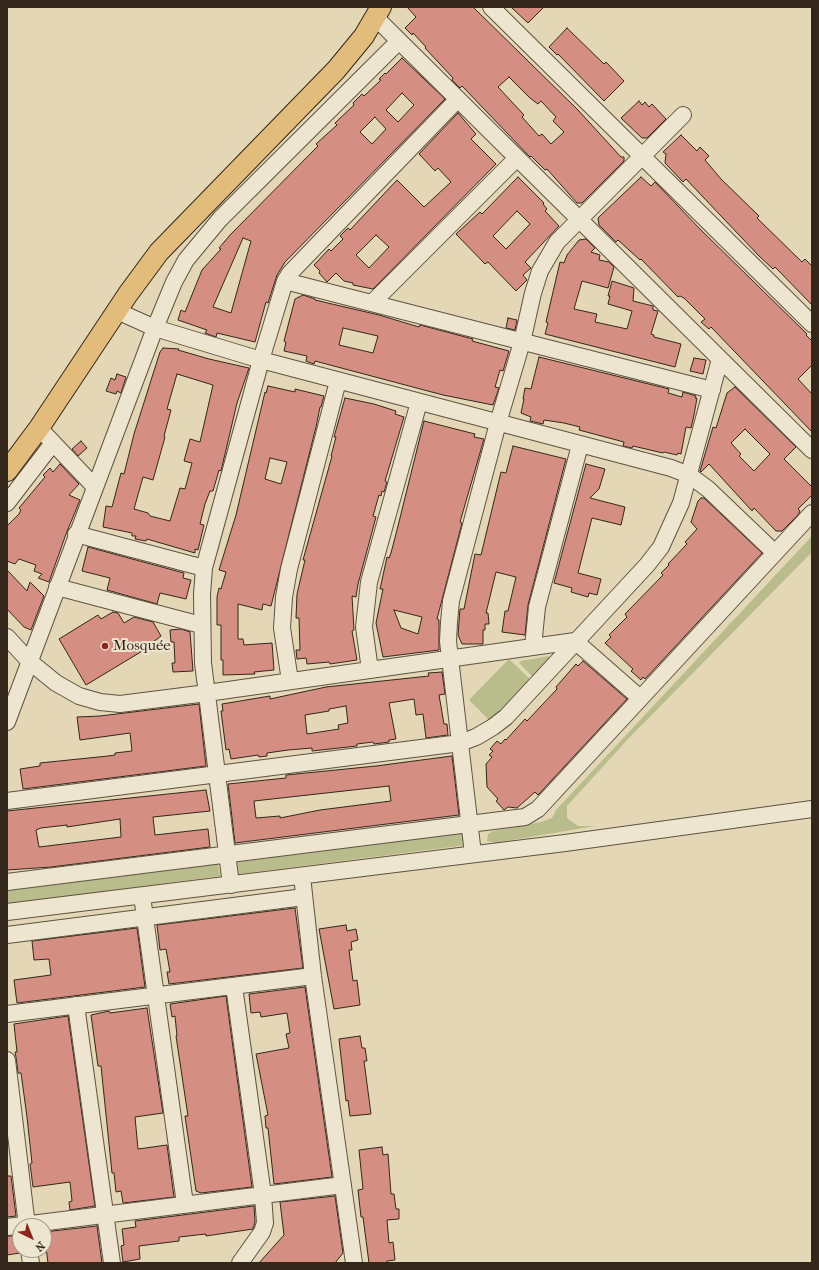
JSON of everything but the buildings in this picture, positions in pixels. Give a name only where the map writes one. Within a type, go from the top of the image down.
[{"type":"main road","points":[[7,471],[39,428],[158,252],[336,70],[364,36],[378,12]]},
{"type":"street","points":[[491,7],[812,324]]},
{"type":"street","points":[[378,12],[399,41],[812,450]]},
{"type":"street","points":[[7,722],[94,486],[155,328],[174,282],[186,260],[220,219],[399,41]]},
{"type":"street","points":[[231,885],[207,693],[201,625],[204,568],[261,360],[285,281],[290,273],[458,99]]},
{"type":"street","points":[[473,854],[448,641],[451,601],[498,423],[522,342],[533,293],[540,271],[557,242],[579,218],[683,115]]},
{"type":"street","points":[[372,303],[517,158]]},
{"type":"street","points":[[285,281],[712,390]]},
{"type":"street","points":[[117,311],[155,328],[261,360],[671,468],[689,475],[708,489],[775,553]]},
{"type":"street","points":[[7,801],[460,743],[476,737],[506,717],[647,565],[661,547],[682,503],[720,359]]},
{"type":"street","points":[[290,681],[282,628],[284,597],[338,381]]},
{"type":"street","points":[[370,670],[364,626],[368,582],[419,402]]},
{"type":"street","points":[[39,428],[94,486]]},
{"type":"street","points":[[7,503],[53,443]]},
{"type":"street","points":[[533,647],[537,607],[580,445]]},
{"type":"street","points":[[7,882],[525,817],[538,809],[812,513]]},
{"type":"street","points":[[76,534],[204,568]]},
{"type":"street","points":[[57,587],[201,625]]},
{"type":"street","points":[[7,637],[30,661],[56,683],[79,696],[100,702],[120,704],[576,641],[640,698]]},
{"type":"street","points":[[7,912],[302,876],[812,809]]},
{"type":"street","points":[[302,876],[313,976],[343,1185],[351,1260]]},
{"type":"street","points":[[142,896],[185,1204]]},
{"type":"street","points":[[7,935],[304,897]]},
{"type":"street","points":[[7,1014],[313,976]]},
{"type":"street","points":[[234,986],[263,1195],[265,1223],[262,1232],[240,1263]]},
{"type":"street","points":[[76,1005],[112,1263]]},
{"type":"street","points":[[7,1060],[26,1218]]},
{"type":"street","points":[[52,1221],[343,1185]]},
{"type":"green space","points":[[812,536],[812,552],[629,738],[567,806],[567,818],[578,826],[595,826],[495,843],[487,841],[488,834],[493,831],[541,822],[552,818],[556,810]]},
{"type":"green space","points":[[549,656],[549,662],[534,678],[519,663],[521,661]]},
{"type":"green space","points":[[509,659],[532,681],[491,722],[469,700]]},
{"type":"green space","points":[[465,833],[467,845],[239,874],[237,862]]},
{"type":"green space","points":[[218,864],[220,876],[7,904],[7,891]]},
{"type":"place","name":"Mosquée","points":[[105,646]]}]
